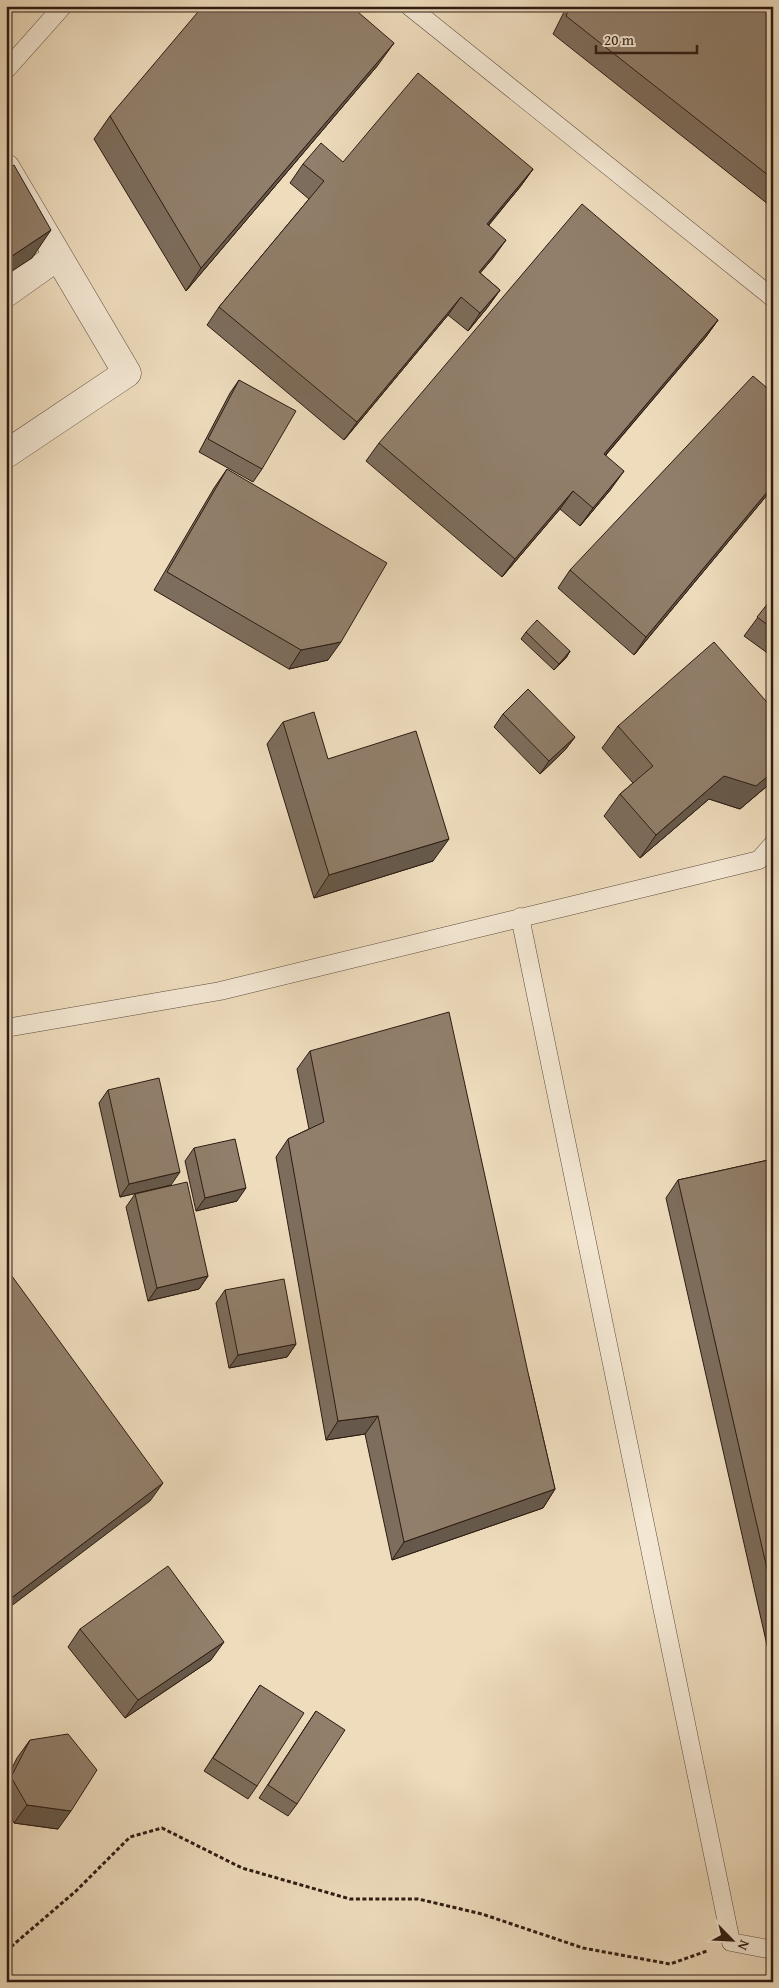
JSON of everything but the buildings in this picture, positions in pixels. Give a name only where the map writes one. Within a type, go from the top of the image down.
[{"type":"street","points":[[6,168],[127,373],[6,454]]},
{"type":"street","points":[[6,293],[58,256]]},
{"type":"lane","points":[[6,70],[63,6]]},
{"type":"lane","points":[[408,6],[773,298]]},
{"type":"lane","points":[[6,1028],[220,991],[759,860],[773,844]]},
{"type":"lane","points":[[520,917],[731,1942],[773,1950]]},
{"type":"path","points":[[6,1951],[76,1891],[130,1837],[162,1828],[242,1868],[350,1899],[418,1899],[482,1914],[583,1948],[670,1964],[731,1942]]}]
